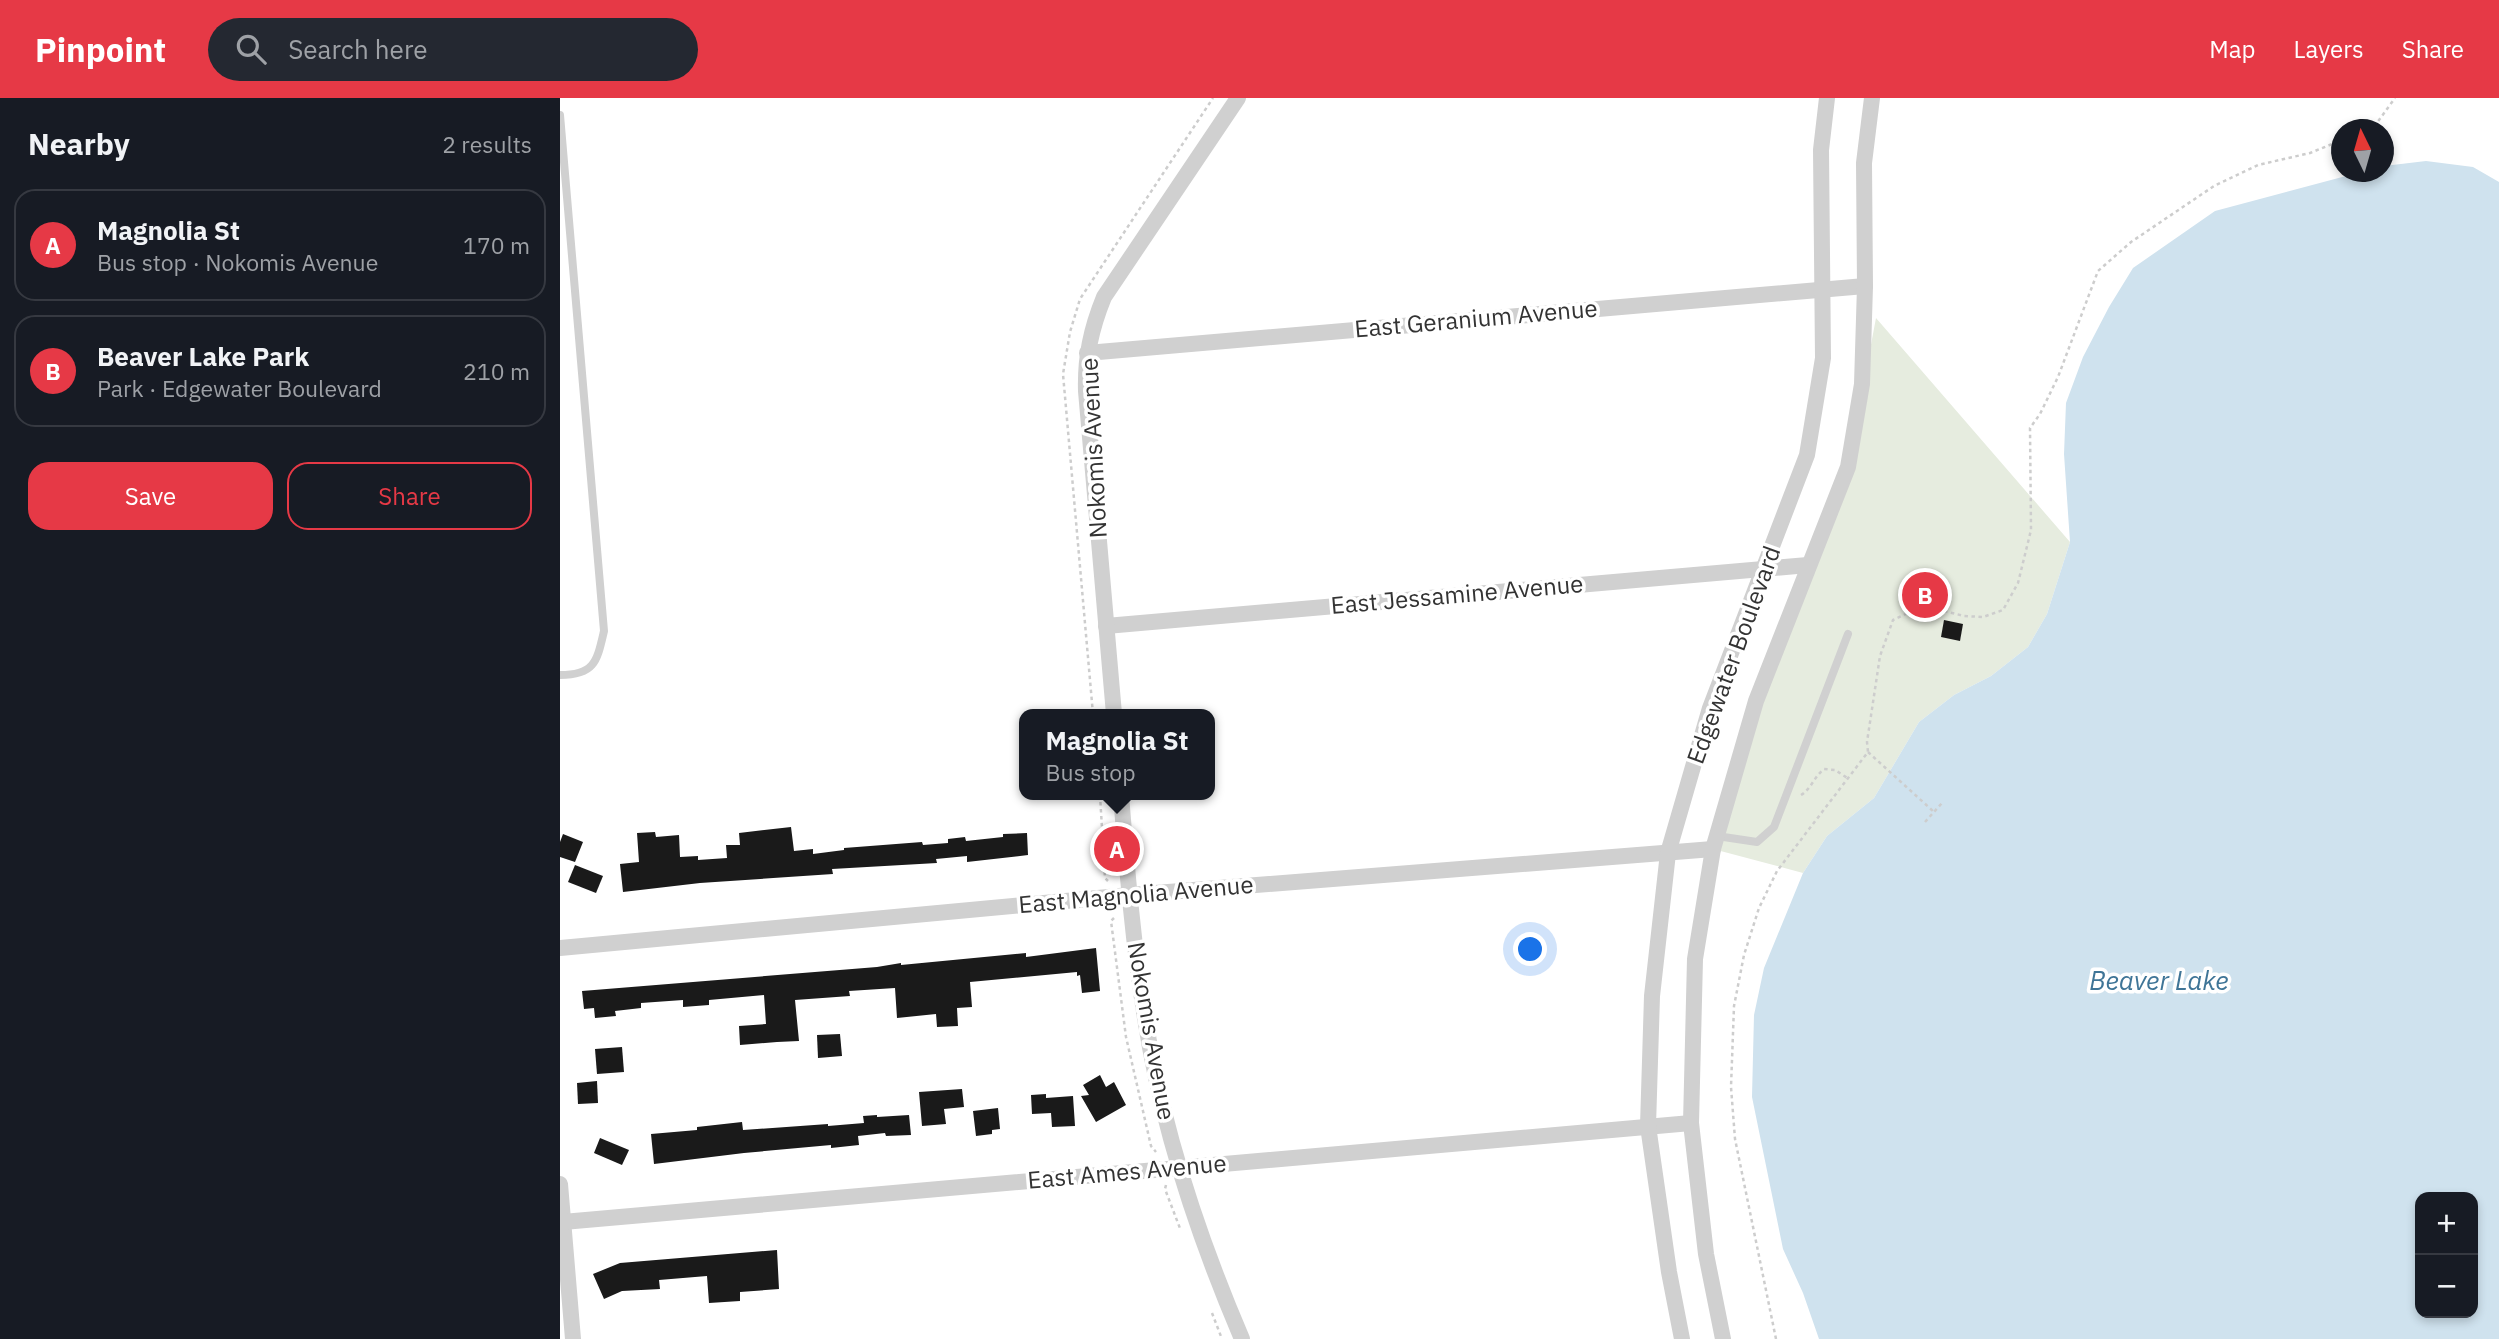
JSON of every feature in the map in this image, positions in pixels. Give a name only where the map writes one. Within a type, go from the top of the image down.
[{"type":"street","name":"Nokomis Avenue","points":[[1114,709],[1086,391],[1087,353],[1093,325],[1104,297],[1237,98]]},
{"type":"street","name":"Edgewater Boulevard","points":[[1682,1339],[1669,1272],[1648,1126],[1652,996],[1668,853],[1710,708],[1807,455],[1823,358],[1821,150],[1827,98]]},
{"type":"street","name":"Edgewater Boulevard","points":[[1723,1339],[1706,1254],[1691,1123],[1695,959],[1715,843],[1756,701],[1847,467],[1861,384],[1866,286],[1864,163],[1872,98]]},
{"type":"street","name":"East Geranium Avenue","points":[[1087,353],[1866,286]]},
{"type":"street","name":"East Jessamine Avenue","points":[[1106,626],[1808,565]]},
{"type":"street","name":"Nokomis Avenue","points":[[1121,800],[1145,1020],[1159,1091],[1179,1167],[1213,1269],[1242,1339]]},
{"type":"street","name":"East Magnolia Avenue","points":[[560,948],[1130,895],[1668,853],[1715,843]]},
{"type":"street","name":"East Ames Avenue","points":[[563,1222],[1691,1123]]},
{"type":"street","points":[[560,1186],[573,1339]]},
{"type":"lane","points":[[560,115],[604,631],[597,660],[578,675],[560,675]]},
{"type":"lane","points":[[1715,843],[1758,842],[1774,827],[1848,634]]},
{"type":"path","points":[[2380,119],[2395,98]]},
{"type":"path","points":[[1776,1339],[1735,1139],[1731,1087],[1734,1006],[1744,955],[1759,908],[1777,871],[1868,752],[1868,732],[1880,656],[1893,620],[1918,608],[1964,617],[1983,617],[2003,610],[2018,583],[2031,530],[2030,428],[2058,377],[2098,271],[2131,242],[2214,186],[2258,165],[2310,153],[2331,144]]},
{"type":"path","points":[[1868,752],[1934,812]]},
{"type":"path","points":[[1786,793],[1802,795],[1824,769],[1835,770],[1849,779]]},
{"type":"path","points":[[1100,800],[1105,878],[1110,884]]},
{"type":"path","points":[[1925,822],[1942,803]]},
{"type":"path","points":[[1115,917],[1111,921],[1126,1037],[1151,1146],[1156,1152]]},
{"type":"shaded area","points":[[1876,318],[2070,542],[2047,614],[2028,647],[1991,676],[1954,695],[1919,722],[1874,798],[1827,836],[1803,873],[1713,849],[1756,701],[1848,467]]},
{"type":"water","name":"Beaver Lake","points":[[2426,161],[2473,167],[2499,182],[2499,1339],[1819,1339],[1803,1293],[1783,1249],[1752,1097],[1754,1015],[1764,968],[1803,873],[1827,836],[1874,798],[1919,722],[1954,695],[1991,676],[2028,647],[2047,614],[2070,542],[2064,454],[2066,403],[2083,357],[2133,268],[2215,211],[2331,180],[2394,182],[2394,165]]},
{"type":"building","points":[[1944,620],[1963,624],[1960,641],[1941,637]]},
{"type":"building","points":[[791,827],[794,851],[813,849],[813,854],[844,848],[922,842],[923,845],[948,843],[948,839],[965,837],[966,841],[1003,837],[1003,834],[1027,833],[1028,855],[967,862],[967,856],[936,859],[937,863],[832,869],[833,874],[700,883],[623,892],[620,864],[639,862],[637,833],[655,832],[656,837],[679,835],[680,857],[698,856],[698,860],[727,858],[726,845],[740,845],[739,833]]},
{"type":"building","points":[[563,834],[583,842],[575,862],[560,857]]},
{"type":"building","points":[[575,865],[603,876],[596,893],[568,882]]},
{"type":"building","points":[[1096,948],[1100,991],[1082,993],[1080,975],[1077,976],[1077,972],[970,982],[972,1007],[957,1008],[958,1026],[937,1027],[936,1014],[897,1018],[895,988],[849,991],[850,996],[795,1000],[799,1041],[740,1045],[739,1026],[766,1024],[764,995],[709,1000],[709,1005],[683,1007],[683,1000],[641,1003],[641,1008],[615,1011],[616,1016],[595,1018],[594,1008],[584,1009],[582,991],[1026,953],[1026,957]]},
{"type":"building","points":[[840,1034],[842,1056],[818,1058],[817,1035]]},
{"type":"building","points":[[622,1047],[624,1072],[597,1074],[595,1049]]},
{"type":"building","points":[[1100,1075],[1106,1087],[1114,1082],[1126,1105],[1096,1122],[1081,1096],[1089,1095],[1083,1085]]},
{"type":"building","points":[[597,1081],[598,1103],[578,1104],[577,1083]]},
{"type":"building","points":[[962,1089],[964,1107],[944,1109],[946,1124],[922,1126],[919,1092]]},
{"type":"building","points":[[1046,1094],[1046,1098],[1073,1096],[1075,1126],[1052,1127],[1051,1113],[1032,1114],[1031,1095]]},
{"type":"building","points":[[998,1108],[1000,1129],[992,1130],[992,1134],[976,1136],[973,1111]]},
{"type":"building","points":[[909,1115],[911,1135],[886,1136],[885,1133],[858,1136],[859,1145],[744,1153],[654,1164],[651,1134],[742,1122],[743,1130],[864,1123],[863,1116]]},
{"type":"building","points":[[600,1138],[629,1150],[622,1165],[594,1153]]},
{"type":"building","points":[[777,1250],[779,1289],[740,1292],[740,1301],[709,1303],[707,1276],[659,1280],[660,1289],[622,1291],[604,1299],[593,1274],[620,1263]]},
{"type":"place","name":"Beaver Lake Park","points":[[1925,595]]},
{"type":"place","name":"Magnolia St","points":[[1117,849]]}]
